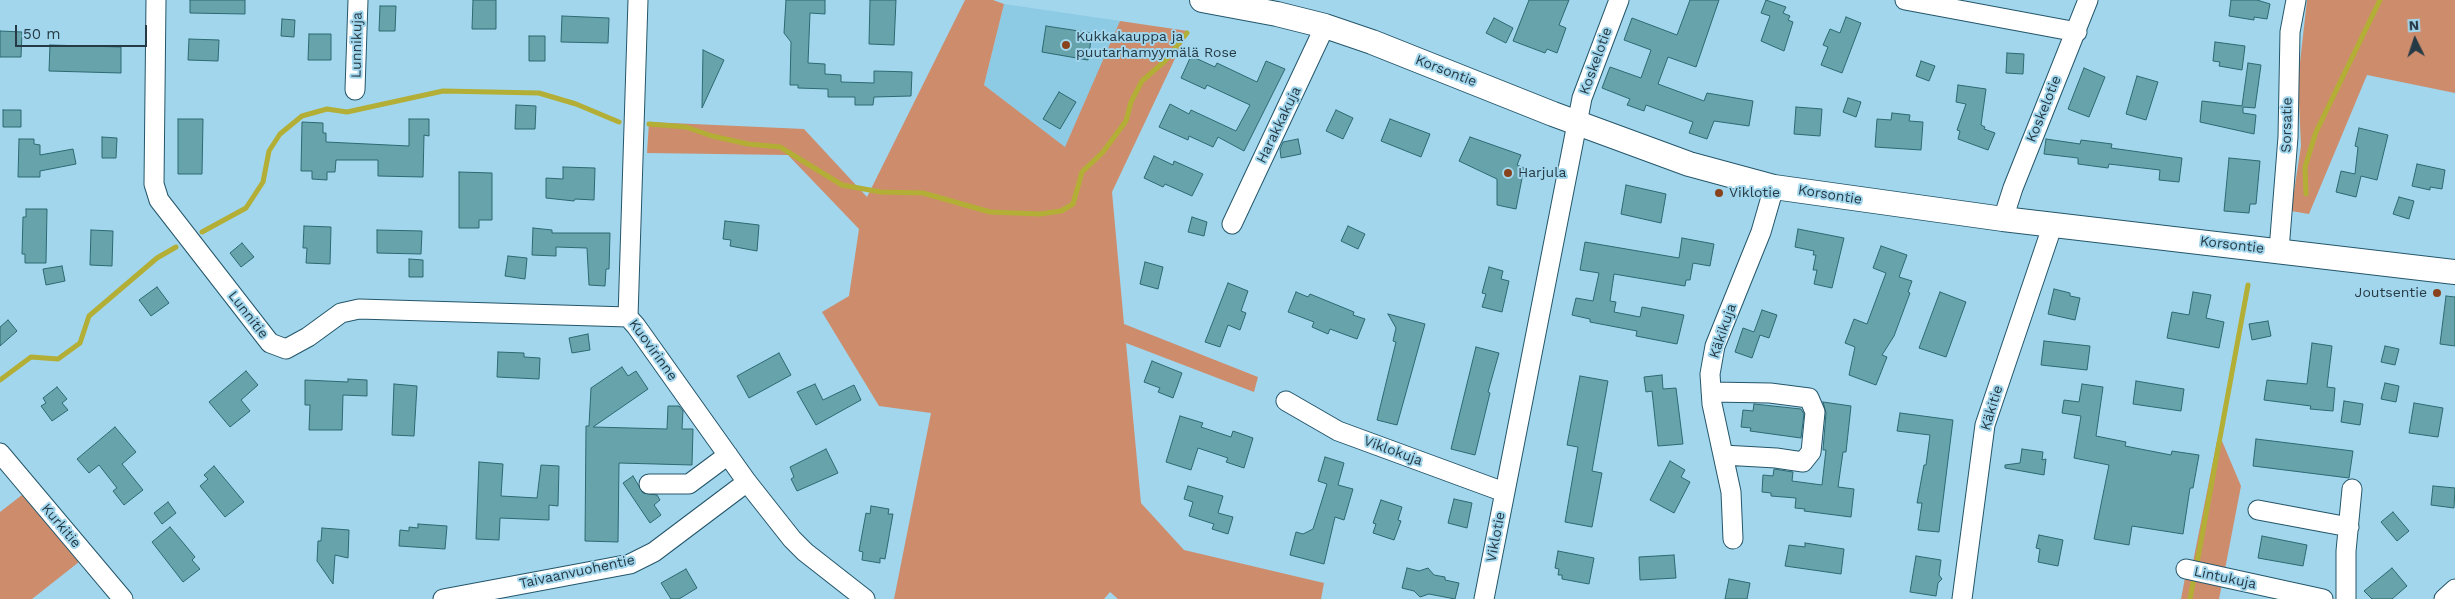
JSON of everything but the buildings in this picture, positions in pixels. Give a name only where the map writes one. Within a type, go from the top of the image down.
[{"type":"main road","name":"Korsontie","points":[[1202,0],[1277,14],[1325,26],[1420,60],[1577,123],[1689,164],[1774,186],[2004,218],[2455,272]]},
{"type":"street","name":"Lunnitie","points":[[156,0],[154,184],[159,200],[270,343],[286,349],[308,337],[341,313],[359,310],[628,317]]},
{"type":"street","name":"Lunnikuja","points":[[355,90],[358,0]]},
{"type":"street","name":"Kuovirinne","points":[[638,0],[628,317],[747,482],[799,546],[865,599]]},
{"type":"street","name":"Koskelotie","points":[[1577,123],[1582,98],[1619,0]]},
{"type":"street","points":[[1906,0],[2077,32]]},
{"type":"street","name":"Koskelotie","points":[[2004,218],[2013,188],[2077,32],[2088,0]]},
{"type":"street","name":"Sorsatie","points":[[2278,250],[2288,137],[2290,32],[2296,0]]},
{"type":"street","name":"Harakkakuja","points":[[1232,224],[1325,26]]},
{"type":"street","name":"Viklotie","points":[[1484,599],[1577,123]]},
{"type":"street","name":"Käkikuja","points":[[1733,540],[1731,492],[1711,392],[1710,374],[1715,346],[1760,232],[1774,186]]},
{"type":"street","name":"Käkitie","points":[[1962,599],[1985,425],[2053,224]]},
{"type":"street","points":[[1711,392],[1770,393],[1809,398],[1815,412],[1811,452],[1803,462],[1776,458],[1723,455]]},
{"type":"street","name":"Viklokuja","points":[[1286,401],[1338,431],[1504,492]]},
{"type":"street","name":"Kurkitie","points":[[0,453],[123,599]]},
{"type":"street","points":[[650,484],[689,484],[728,455]]},
{"type":"street","name":"Taivaanvuohentie","points":[[443,599],[630,564],[654,552],[747,482]]},
{"type":"street","points":[[2346,599],[2352,489]]},
{"type":"street","points":[[2258,510],[2349,527]]},
{"type":"street","name":"Lintukuja","points":[[2186,570],[2323,599]]},
{"type":"street","points":[[2444,599],[2455,589]]},
{"type":"shaded area","points":[[965,0],[993,0],[1004,4],[984,85],[1065,147],[1120,21],[1188,31],[1112,192],[1124,324],[1258,377],[1254,392],[1126,343],[1141,503],[1184,550],[1324,583],[1321,599],[1118,599],[1110,592],[1104,599],[894,599],[931,413],[879,406],[822,312],[849,296],[859,229],[788,155],[647,153],[649,122],[804,129],[867,197]]},
{"type":"shaded area","points":[[2307,0],[2455,0],[2455,93],[2367,75],[2309,214],[2291,211],[2301,146],[2298,80]]},
{"type":"shaded area","points":[[1004,4],[1120,21],[1066,148],[984,85]]},
{"type":"shaded area","points":[[2217,441],[2222,441],[2241,486],[2225,569],[2193,562]]},
{"type":"shaded area","points":[[22,495],[79,562],[32,599],[0,599],[0,512]]},
{"type":"shaded area","points":[[2185,578],[2222,584],[2219,599],[2181,599]]},
{"type":"waterway","points":[[2306,194],[2305,167],[2316,132],[2380,0]]},
{"type":"waterway","points":[[649,124],[686,127],[712,136],[748,144],[780,147],[842,185],[881,192],[923,193],[990,212],[1040,214],[1061,211],[1073,204],[1082,172],[1103,152],[1126,121],[1131,102],[1142,81],[1165,61],[1187,33]]},
{"type":"waterway","points":[[202,232],[246,208],[263,182],[269,151],[280,134],[302,116],[327,109],[347,112],[443,91],[539,93],[576,104],[619,122]]},
{"type":"waterway","points":[[0,380],[31,357],[58,359],[80,343],[89,316],[157,258],[176,247]]},
{"type":"waterway","points":[[2197,563],[2248,285]]},
{"type":"waterway","points":[[2190,599],[2193,583]]},
{"type":"place","name":"Kukkakauppa ja puutarhamyymälä Rose","points":[[1066,45]]},
{"type":"place","name":"Harjula","points":[[1508,173]]},
{"type":"place","name":"Viklotie","points":[[1719,193]]},
{"type":"place","name":"Joutsentie","points":[[2437,293]]}]
